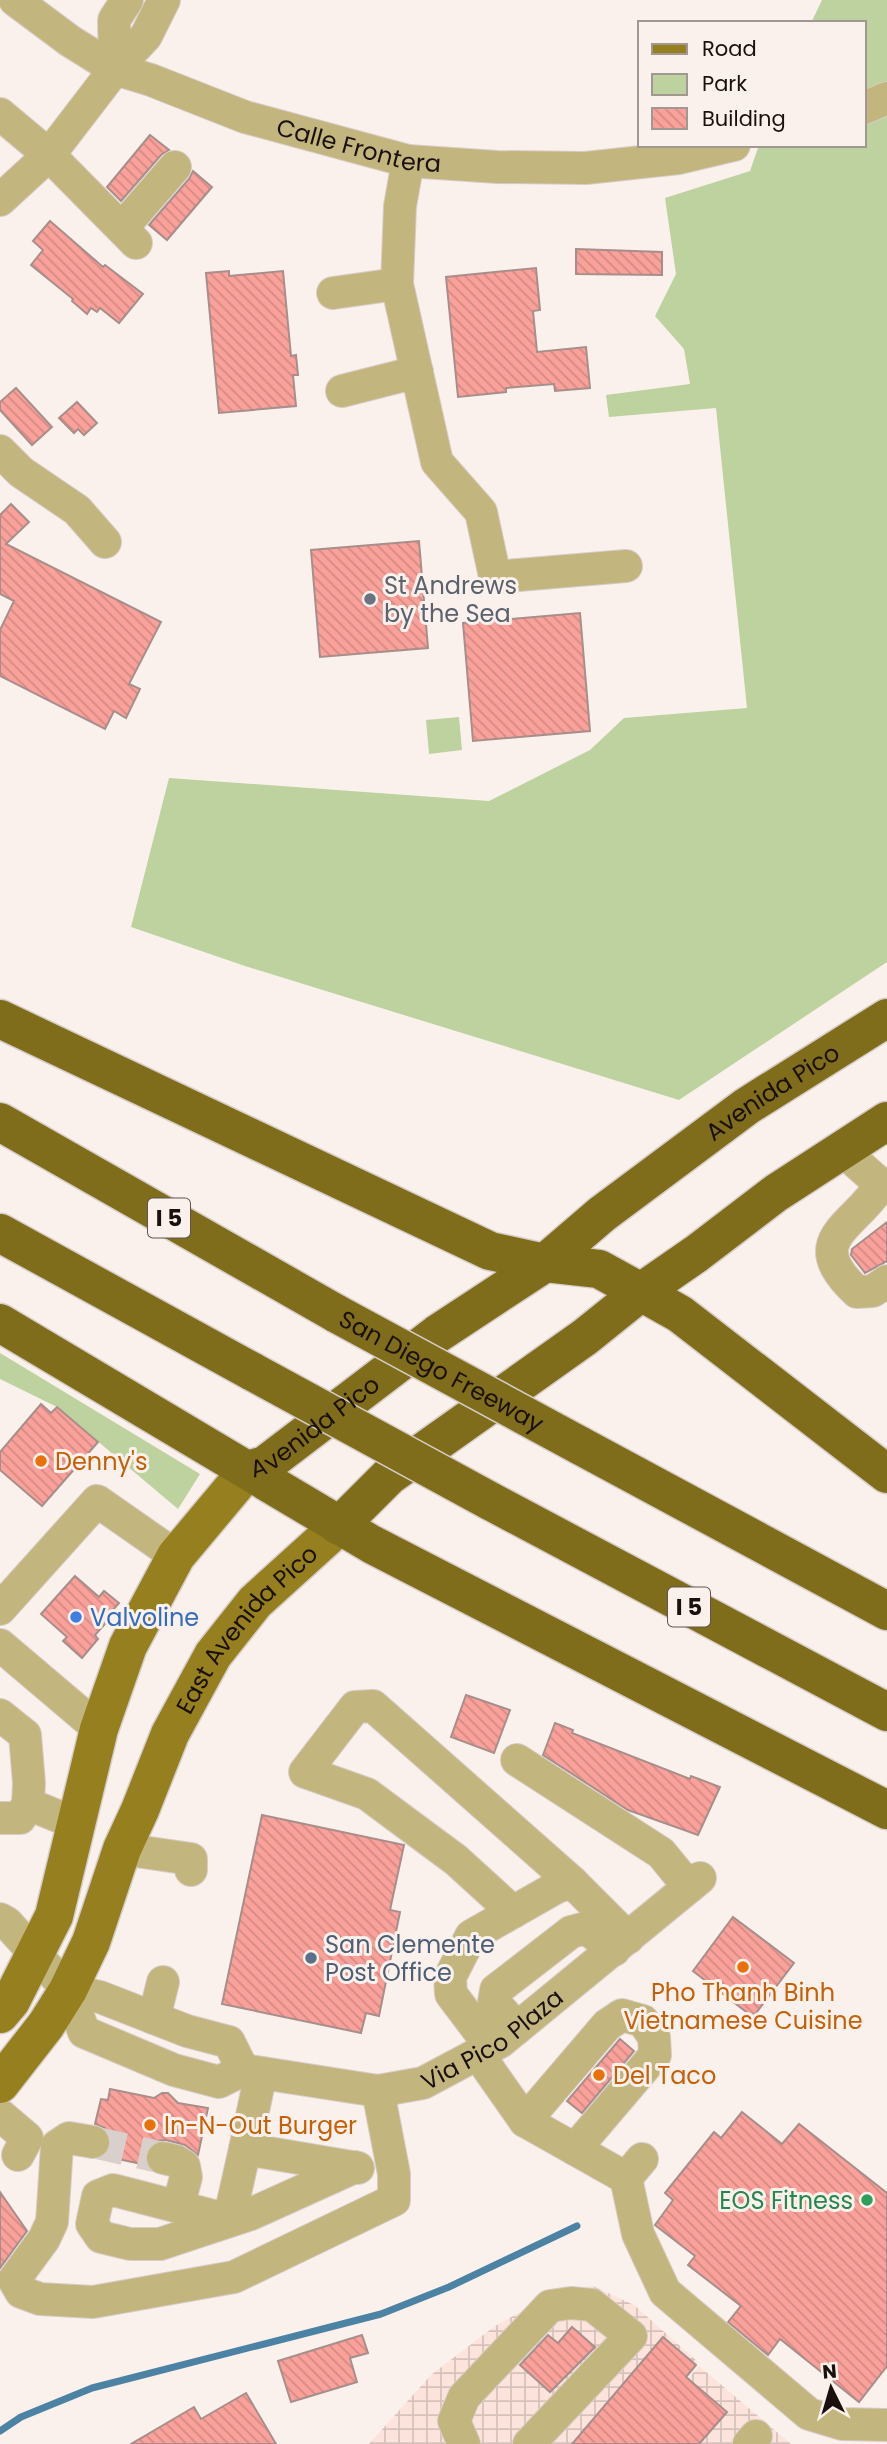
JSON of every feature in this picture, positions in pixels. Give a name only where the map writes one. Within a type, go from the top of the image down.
[{"type":"highway","name":"Avenida Pico","points":[[248,1470],[265,1465],[437,1334],[545,1263],[602,1214],[747,1106],[887,1018]]},
{"type":"highway","points":[[0,1019],[490,1251],[545,1263],[598,1269],[680,1314],[887,1474]]},
{"type":"highway","points":[[641,1292],[776,1193],[887,1121]]},
{"type":"highway","name":"San Diego Freeway","points":[[0,1122],[337,1314],[887,1611]]},
{"type":"highway","name":"I 5","points":[[0,1233],[887,1713]]},
{"type":"highway","name":"East Avenida Pico","points":[[339,1526],[389,1476],[575,1345],[641,1292]]},
{"type":"highway","points":[[0,1324],[339,1526],[887,1810]]},
{"type":"main road","name":"Avenida Pico","points":[[35,1957],[54,1916],[99,1729],[128,1646],[176,1556],[248,1470]]},
{"type":"main road","name":"East Avenida Pico","points":[[0,2084],[46,2025],[68,1990],[91,1942],[122,1849],[170,1734],[213,1655],[255,1601],[339,1526]]},
{"type":"main road","points":[[0,2014],[11,2001],[35,1957]]},
{"type":"street","name":"Calle Frontera","points":[[15,0],[70,41],[116,69],[245,117],[408,161],[498,167],[586,168],[679,158],[726,147]]},
{"type":"street","points":[[116,69],[114,20],[127,0]]},
{"type":"street","points":[[0,200],[49,155],[116,69],[146,36],[164,0]]},
{"type":"street","points":[[866,107],[887,98]]},
{"type":"street","points":[[0,114],[49,155],[129,236],[174,167]]},
{"type":"street","points":[[408,161],[400,206],[397,284],[437,462],[481,512],[495,577],[625,566]]},
{"type":"street","points":[[333,293],[397,284]]},
{"type":"street","points":[[342,391],[417,372]]},
{"type":"street","points":[[0,451],[21,472],[77,510],[105,542]]},
{"type":"street","points":[[842,1150],[877,1181],[878,1189],[834,1238],[832,1259],[841,1277],[857,1292],[882,1292]]},
{"type":"street","points":[[0,1609],[97,1502],[176,1556]]},
{"type":"street","points":[[0,1646],[99,1729]]},
{"type":"street","points":[[513,1912],[456,1860],[366,1794],[305,1772],[355,1707],[373,1706],[572,1882],[621,1944]]},
{"type":"street","points":[[0,1714],[25,1735],[29,1783],[28,1804],[20,1818],[0,1818]]},
{"type":"street","name":"Via Pico Plaza","points":[[68,1990],[84,2032],[174,2070],[219,2081],[252,2072],[378,2091],[423,2083],[484,2050],[517,2028],[695,1883],[661,1853],[517,1760]]},
{"type":"street","points":[[28,1804],[77,1824]]},
{"type":"street","points":[[122,1849],[191,1859],[191,1870]]},
{"type":"street","points":[[572,1882],[557,1887],[471,1936],[450,1977],[451,1994],[525,2121],[576,2150],[634,2169],[638,2234],[665,2292],[809,2414],[842,2424],[887,2425]]},
{"type":"street","points":[[0,1919],[7,1923],[35,1957],[68,1990],[100,1997],[187,2031],[229,2042],[252,2072],[244,2149],[229,2220]]},
{"type":"street","points":[[517,2028],[494,2002],[496,1990],[572,1932],[586,1928],[621,1944]]},
{"type":"street","points":[[154,2018],[163,1982]]},
{"type":"street","points":[[525,2121],[607,2025],[622,2015],[643,2021],[654,2037],[655,2055],[576,2150]]},
{"type":"street","points":[[93,2143],[69,2138],[57,2146],[52,2222],[44,2239],[13,2280],[21,2292],[40,2300],[93,2302],[234,2277],[394,2200],[394,2174],[378,2091]]},
{"type":"street","points":[[0,2115],[27,2138],[18,2155]]},
{"type":"street","points":[[244,2149],[394,2174]]},
{"type":"street","points":[[163,2158],[184,2166],[186,2177],[178,2207]]},
{"type":"street","points":[[229,2220],[113,2190],[98,2196],[92,2224],[101,2237],[130,2244],[160,2244],[251,2214],[355,2167]]},
{"type":"street","points":[[464,2444],[454,2421],[464,2397],[550,2306],[571,2303],[592,2305],[631,2336],[529,2444]]},
{"type":"shaded area","points":[[593,2286],[634,2305],[698,2362],[628,2444],[369,2444],[431,2375],[495,2326],[551,2295]]},
{"type":"shaded area","points":[[699,2366],[791,2444],[631,2444]]},
{"type":"green space","points":[[822,0],[887,0],[887,962],[679,1100],[245,966],[131,927],[169,778],[489,801],[590,750],[624,718],[747,708],[716,408],[609,417],[606,395],[690,384],[684,349],[655,316],[676,274],[665,198],[750,171],[758,147],[866,147],[866,21],[812,21]]},
{"type":"green space","points":[[459,717],[462,750],[429,754],[426,720]]},
{"type":"green space","points":[[0,1353],[200,1474],[178,1509],[57,1407],[0,1379]]},
{"type":"building","points":[[150,135],[169,150],[161,155],[121,201],[107,187]]},
{"type":"building","points":[[193,171],[212,187],[167,240],[149,225]]},
{"type":"building","points":[[50,221],[103,267],[105,265],[143,294],[119,323],[100,308],[97,312],[91,308],[87,314],[31,265],[43,250],[33,241]]},
{"type":"building","points":[[576,249],[662,252],[662,275],[576,274]]},
{"type":"building","points":[[536,268],[540,310],[533,311],[537,352],[586,347],[590,388],[555,391],[554,384],[506,388],[506,392],[458,397],[446,277]]},
{"type":"building","points":[[229,271],[229,276],[283,271],[291,356],[296,355],[298,375],[293,375],[296,406],[219,413],[206,273]]},
{"type":"building","points":[[16,388],[52,427],[32,445],[0,410],[0,402]]},
{"type":"building","points":[[77,402],[97,423],[84,435],[78,429],[74,433],[59,418]]},
{"type":"building","points":[[11,504],[29,522],[6,544],[161,622],[129,684],[140,689],[126,718],[114,711],[105,729],[0,676],[0,630],[14,601],[0,594],[0,515]]},
{"type":"building","name":"St Andrews by the Sea","points":[[419,541],[428,648],[320,657],[311,550]]},
{"type":"building","points":[[580,613],[590,731],[473,741],[463,623]]},
{"type":"building","points":[[887,1222],[887,1261],[865,1273],[851,1255],[852,1249]]},
{"type":"building","name":"Denny's","points":[[41,1404],[51,1413],[57,1407],[98,1442],[42,1506],[0,1470],[0,1452]]},
{"type":"building","name":"Valvoline","points":[[75,1576],[99,1597],[104,1591],[119,1603],[103,1621],[105,1624],[95,1635],[98,1639],[82,1658],[63,1641],[67,1637],[41,1614]]},
{"type":"building","points":[[466,1695],[510,1710],[494,1753],[451,1737]]},
{"type":"building","points":[[555,1723],[573,1730],[572,1733],[690,1779],[691,1776],[720,1787],[698,1835],[628,1810],[543,1755]]},
{"type":"building","name":"San Clemente Post Office","points":[[262,1815],[404,1845],[390,1910],[400,1912],[379,2016],[366,2013],[361,2033],[222,2004]]},
{"type":"building","name":"Pho Thanh Binh Vietnamese Cuisine","points":[[733,1917],[794,1963],[753,2017],[693,1971]]},
{"type":"building","points":[[620,2039],[634,2051],[582,2113],[567,2101]]},
{"type":"building","name":"In-N-Out Burger","points":[[110,2089],[154,2098],[168,2093],[178,2103],[208,2108],[198,2155],[185,2145],[166,2140],[149,2146],[145,2155],[146,2165],[104,2156],[111,2146],[110,2136],[105,2128],[95,2124],[101,2099],[108,2100]]},
{"type":"building","points":[[742,2112],[782,2144],[799,2124],[887,2193],[887,2366],[859,2402],[780,2339],[768,2355],[728,2322],[741,2306],[688,2265],[695,2256],[655,2225],[673,2200],[665,2193],[714,2132],[721,2138]]},
{"type":"building","points":[[0,2192],[27,2231],[0,2268]]},
{"type":"building","points":[[572,2327],[595,2347],[550,2392],[520,2365],[548,2335],[558,2343]]},
{"type":"building","points":[[362,2335],[368,2353],[350,2358],[357,2382],[291,2402],[278,2361]]},
{"type":"building","points":[[663,2337],[696,2365],[686,2377],[727,2412],[699,2444],[572,2444]]},
{"type":"building","points":[[246,2393],[276,2444],[131,2444],[194,2407],[201,2419]]},
{"type":"waterway","points":[[0,2431],[21,2417],[92,2388],[381,2314],[449,2287],[577,2226]]},
{"type":"tunnel","points":[[93,2142],[163,2158]]},
{"type":"place","name":"St Andrews by the Sea","points":[[370,599]]},
{"type":"place","name":"Denny's","points":[[41,1461]]},
{"type":"place","name":"Valvoline","points":[[76,1617]]},
{"type":"place","name":"San Clemente Post Office","points":[[311,1958]]},
{"type":"place","name":"Pho Thanh Binh Vietnamese Cuisine","points":[[743,1967]]},
{"type":"place","name":"Del Taco","points":[[599,2075]]},
{"type":"place","name":"In-N-Out Burger","points":[[150,2125]]},
{"type":"place","name":"EOS Fitness","points":[[867,2200]]}]
